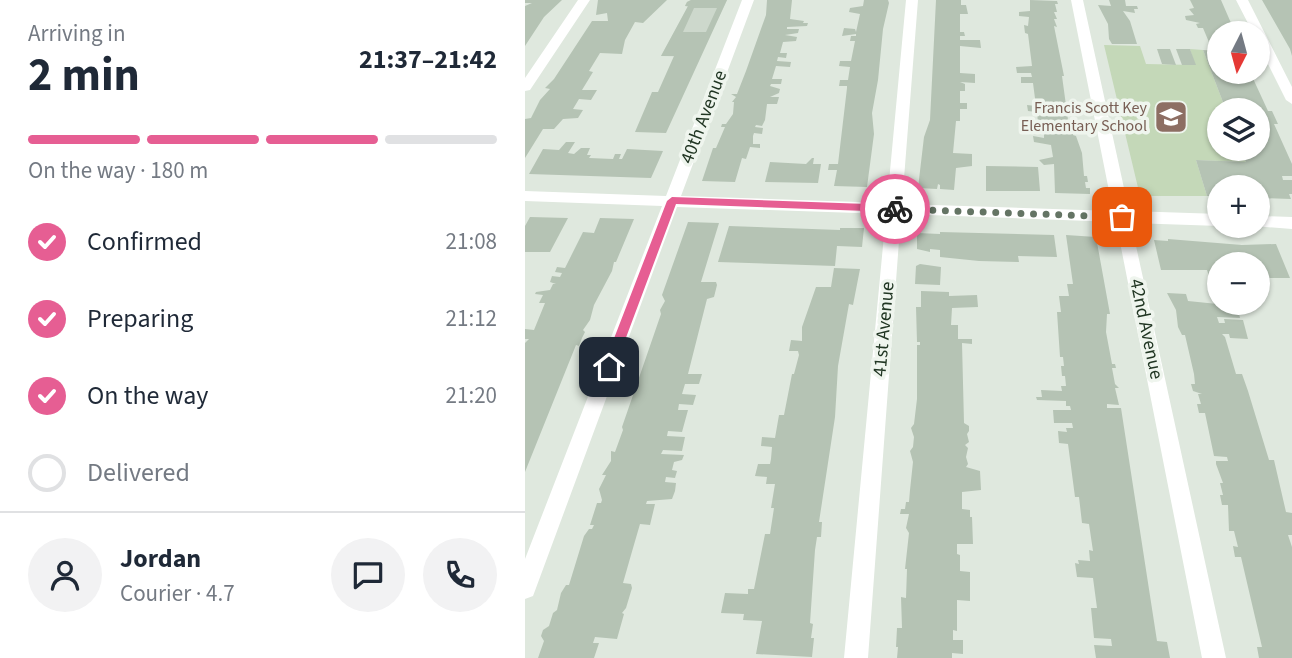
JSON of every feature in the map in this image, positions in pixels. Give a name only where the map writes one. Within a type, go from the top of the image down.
[{"type":"street","points":[[525,87],[584,0]]},
{"type":"street","name":"40th Avenue","points":[[525,588],[748,0]]},
{"type":"street","name":"41st Avenue","points":[[856,658],[912,0]]},
{"type":"street","name":"42nd Avenue","points":[[1077,0],[1215,658]]},
{"type":"street","points":[[1242,0],[1292,100]]},
{"type":"street","points":[[525,196],[1207,220]]},
{"type":"street","points":[[1270,222],[1292,223]]},
{"type":"shaded area","points":[[727,0],[699,57],[661,56],[688,7],[685,6],[687,2]]},
{"type":"green space","points":[[1104,45],[1140,46],[1146,64],[1195,65],[1190,49],[1203,50],[1207,60],[1207,84],[1216,84],[1221,98],[1207,98],[1207,160],[1196,160],[1207,196],[1140,196]]},
{"type":"building","points":[[525,0],[562,0],[544,17],[525,46],[525,6],[532,3],[525,3]]},
{"type":"building","points":[[598,0],[667,0],[643,23],[635,22],[625,40],[622,54],[600,53],[582,90],[597,90],[591,100],[579,99],[573,109],[583,110],[578,118],[563,119],[554,129],[543,129],[525,158],[525,119],[531,118],[540,100],[550,89],[545,88],[554,79],[592,21],[608,21],[607,13],[596,15]]},
{"type":"building","points":[[727,0],[666,133],[635,132],[652,92],[658,92],[674,56],[661,56],[688,6],[685,6],[687,2]],"holes":[[[694,8],[717,8],[706,32],[683,32]]]},
{"type":"building","points":[[767,0],[792,0],[790,19],[804,21],[803,23],[808,23],[807,26],[787,27],[799,29],[798,33],[785,35],[797,37],[796,41],[783,42],[780,53],[787,53],[786,58],[778,57],[777,61],[791,62],[790,67],[776,66],[772,79],[782,79],[781,84],[771,84],[770,86],[780,89],[779,93],[770,97],[779,97],[777,104],[767,104],[762,126],[755,127],[763,128],[762,134],[754,133],[753,136],[753,144],[760,144],[760,148],[750,147],[746,159],[742,158],[735,182],[702,181],[713,148],[716,148],[725,127],[721,127],[722,124],[726,124],[733,114],[732,102],[736,97],[731,94],[737,94],[746,71],[766,15]]},
{"type":"building","points":[[864,0],[888,0],[889,3],[872,113],[874,134],[867,187],[834,186],[837,170],[828,170],[829,164],[838,164],[847,88],[839,86],[840,80],[848,80],[850,67],[839,66],[840,61],[851,61],[855,41],[850,41],[851,36],[856,34],[842,36],[844,28],[855,29],[856,32],[860,14],[849,12],[850,8],[863,6]]},
{"type":"building","points":[[936,0],[961,0],[961,5],[966,5],[968,14],[960,14],[960,32],[964,32],[965,36],[960,36],[960,40],[980,40],[981,48],[960,46],[960,73],[975,74],[975,83],[960,82],[965,84],[965,91],[960,91],[960,103],[967,103],[967,109],[960,109],[960,121],[956,121],[953,153],[972,154],[972,166],[956,168],[954,190],[940,189],[938,184],[937,189],[918,188],[924,137],[930,120]]},
{"type":"building","points":[[1030,0],[1057,1],[1058,4],[1055,4],[1057,12],[1054,12],[1057,27],[1054,26],[1064,76],[1068,120],[1071,125],[1078,125],[1072,127],[1073,135],[1076,136],[1082,153],[1084,176],[1087,176],[1088,182],[1085,182],[1086,188],[1090,188],[1090,194],[1055,193],[1054,164],[1044,165],[1039,160],[1053,157],[1051,145],[1034,142],[1033,136],[1044,138],[1044,134],[1020,132],[1020,125],[1038,123],[1037,112],[1028,111],[1027,105],[1036,106],[1033,83],[1021,83],[1021,77],[1032,77],[1031,73],[1017,73],[1016,67],[1032,66],[1028,34],[1025,33],[1024,25],[1028,26],[1029,17],[1019,16],[1019,12],[1030,11]]},
{"type":"building","points":[[1109,0],[1125,0],[1126,6],[1137,6],[1135,13],[1123,11],[1130,21],[1137,44],[1112,44],[1108,24],[1098,5],[1111,6]]},
{"type":"building","points":[[1190,0],[1221,0],[1230,21],[1207,21],[1207,38],[1203,28],[1198,28],[1196,24],[1200,23],[1186,20],[1185,16],[1194,15],[1189,9],[1194,8]]},
{"type":"building","points":[[1262,0],[1292,0],[1292,56],[1290,49]]},
{"type":"building","points":[[1157,49],[1170,49],[1176,65],[1162,64]]},
{"type":"building","points":[[1176,49],[1190,49],[1196,65],[1182,65]]},
{"type":"building","points":[[1216,84],[1256,84],[1262,98],[1221,98]]},
{"type":"building","points":[[1272,111],[1278,124],[1274,124],[1292,164],[1292,176],[1282,176],[1283,180],[1292,180],[1292,194],[1289,194],[1291,199],[1270,198],[1270,175],[1207,175],[1207,196],[1196,160],[1270,161]]},
{"type":"building","points":[[566,142],[575,142],[568,153],[574,154],[581,148],[590,148],[587,155],[591,155],[589,158],[613,159],[615,154],[621,154],[619,159],[622,159],[627,149],[663,151],[651,178],[529,174],[543,149],[559,150]]},
{"type":"building","points":[[812,158],[813,164],[821,164],[818,183],[765,182],[770,162],[806,164]]},
{"type":"building","points":[[986,166],[1038,167],[1040,191],[986,191]]},
{"type":"building","points":[[530,217],[568,218],[550,252],[525,252],[525,226]]},
{"type":"building","points":[[600,218],[634,219],[594,305],[590,320],[583,330],[585,332],[579,346],[576,345],[525,472],[525,343],[529,339],[525,339],[525,329],[534,330],[545,303],[539,303],[543,295],[535,294],[550,290],[553,284],[556,284],[550,282],[552,276],[560,277],[562,273],[555,272],[557,267],[565,268],[583,232],[594,233]]},
{"type":"building","points":[[688,222],[719,223],[701,282],[716,282],[717,285],[714,297],[707,299],[688,374],[702,374],[699,384],[685,384],[682,394],[696,395],[693,405],[679,404],[678,410],[688,410],[682,432],[668,431],[667,436],[685,437],[682,451],[663,450],[661,454],[684,455],[682,460],[674,462],[672,470],[677,471],[675,478],[666,477],[665,482],[676,483],[675,491],[672,499],[647,501],[646,504],[655,504],[650,525],[640,524],[623,583],[631,584],[632,588],[622,613],[624,614],[617,639],[595,637],[593,643],[599,643],[594,658],[538,658],[544,641],[541,636],[543,630],[549,626],[561,593],[566,585],[569,585],[584,536],[594,525],[590,525],[597,503],[602,500],[599,489],[606,475],[602,475],[611,461],[611,451],[615,452],[623,430],[665,301],[662,295]]},
{"type":"building","points":[[729,226],[840,230],[864,228],[862,247],[837,246],[835,266],[718,262]]},
{"type":"building","points":[[917,233],[1054,235],[1057,257],[1018,256],[1019,262],[979,261],[940,257],[940,250],[930,249],[930,252],[917,249]]},
{"type":"building","points":[[1066,235],[1096,237],[1110,314],[1107,314],[1106,332],[1112,364],[1115,364],[1116,368],[1112,368],[1115,384],[1119,388],[1115,388],[1119,405],[1107,404],[1107,408],[1121,408],[1157,641],[1167,642],[1170,658],[1096,658],[1094,645],[1112,646],[1111,639],[1094,638],[1091,608],[1097,608],[1093,578],[1077,577],[1075,563],[1079,564],[1078,560],[1090,561],[1089,550],[1093,551],[1089,524],[1082,523],[1079,497],[1075,497],[1068,444],[1059,443],[1058,431],[1067,432],[1066,428],[1073,428],[1072,423],[1054,423],[1053,410],[1071,410],[1070,406],[1066,406],[1066,401],[1037,400],[1036,397],[1042,397],[1041,390],[1062,391],[1061,386],[1066,386],[1065,376],[1062,376],[1061,366],[1064,366],[1063,357],[1060,357],[1057,312],[1061,312],[1059,296],[1069,296],[1067,284],[1073,284]]},
{"type":"building","points":[[1154,240],[1276,244],[1290,278],[1270,278],[1270,252],[1207,252],[1207,270],[1161,270]]},
{"type":"building","points":[[920,264],[941,267],[940,285],[915,284],[916,266]]},
{"type":"building","points":[[834,268],[860,269],[853,305],[849,304],[838,366],[835,417],[819,522],[822,522],[821,537],[817,537],[815,550],[810,623],[813,624],[811,638],[814,638],[812,657],[756,654],[762,621],[743,620],[744,614],[721,613],[725,593],[748,594],[748,589],[754,589],[765,534],[770,534],[774,508],[771,508],[775,484],[766,484],[767,477],[755,476],[758,464],[770,464],[771,459],[772,447],[761,446],[762,437],[775,438],[779,415],[784,415],[792,374],[799,355],[798,351],[789,351],[791,340],[802,341],[802,327],[816,287],[831,287]]},
{"type":"building","points":[[921,291],[949,292],[949,296],[977,295],[978,307],[952,308],[951,325],[958,325],[958,339],[972,339],[972,344],[962,343],[964,423],[969,426],[969,442],[965,445],[968,448],[966,467],[980,471],[981,490],[962,492],[962,509],[970,510],[972,517],[973,544],[957,544],[957,554],[960,555],[960,571],[970,572],[970,601],[957,600],[957,631],[953,630],[953,640],[963,640],[963,654],[952,653],[952,658],[897,658],[896,647],[897,628],[902,628],[901,597],[906,598],[905,569],[909,533],[906,528],[909,514],[900,514],[901,509],[905,509],[906,502],[909,502],[913,462],[910,451],[914,437],[911,428],[914,424],[917,399],[917,345],[920,345],[920,342],[917,342],[916,307],[921,307]]},
{"type":"building","points":[[1167,293],[1186,294],[1188,301],[1207,303],[1207,315],[1239,315],[1240,318],[1217,317],[1219,323],[1225,323],[1224,319],[1243,320],[1248,339],[1230,338],[1229,334],[1222,334],[1236,374],[1242,374],[1269,460],[1274,460],[1286,512],[1292,513],[1292,535],[1288,535],[1292,547],[1292,658],[1259,658],[1257,647],[1262,647],[1241,557],[1235,557],[1233,546],[1238,547],[1234,531],[1229,531],[1228,505],[1222,505],[1220,495],[1223,495],[1220,483],[1223,483],[1216,461],[1228,461],[1227,457],[1214,456],[1205,413],[1199,413],[1197,404],[1201,404],[1198,394],[1202,394],[1193,391],[1191,384],[1195,384],[1194,374],[1185,335],[1182,335],[1178,327],[1176,310]]},
{"type":"way so far","points":[[895,209],[1122,217]]},
{"type":"place","name":"Francis Scott Key Elementary School","points":[[1171,117]]},
{"type":"route","points":[[609,367],[672,201],[895,209]]}]
